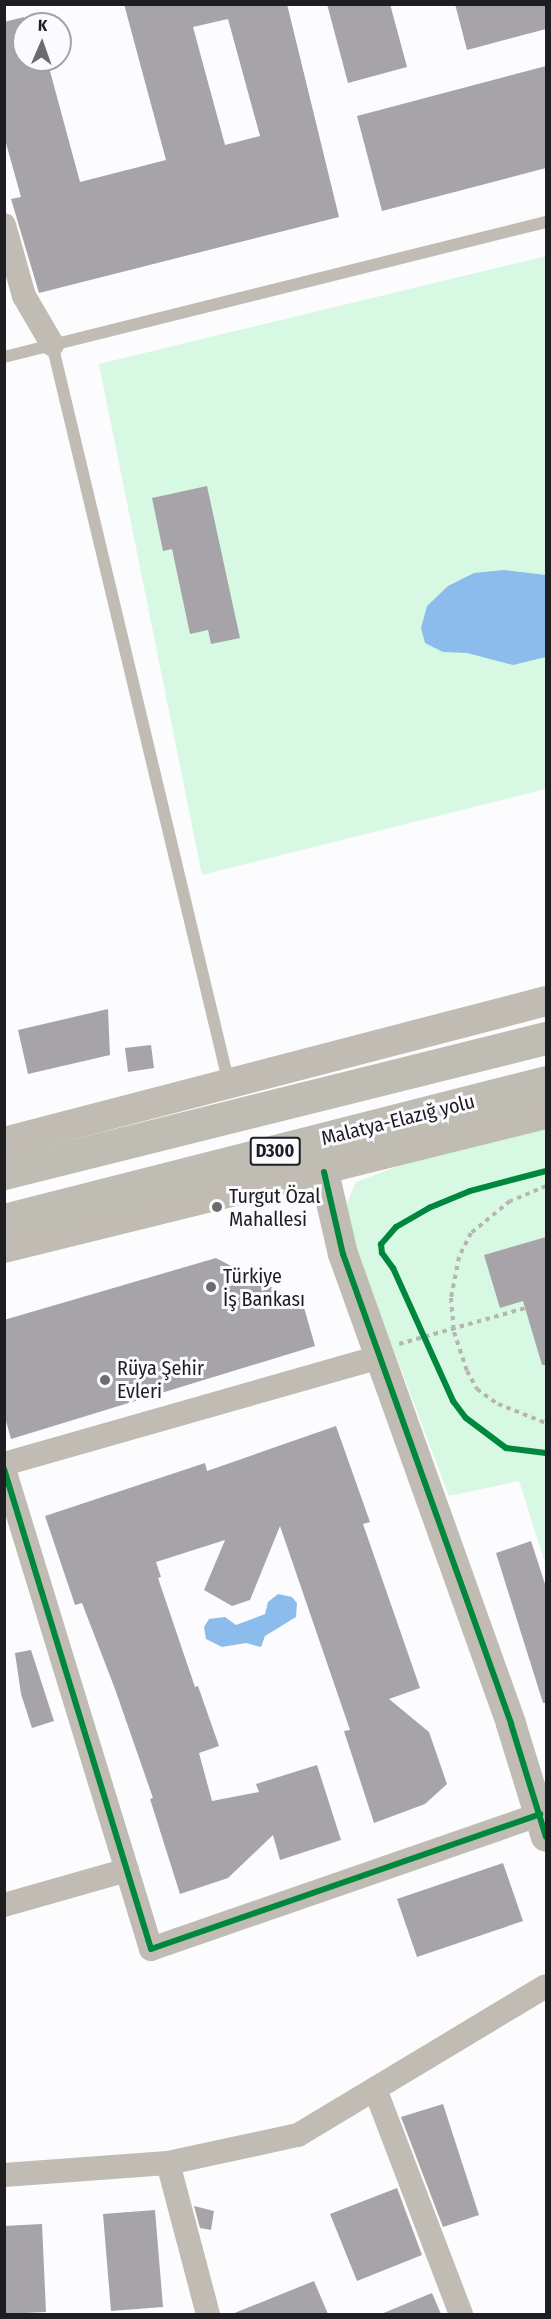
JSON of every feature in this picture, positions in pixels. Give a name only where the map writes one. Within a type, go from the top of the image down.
[{"type":"highway","name":"D300","points":[[4,1173],[546,1038]]},
{"type":"highway","name":"Malatya-Elazığ yolu","points":[[4,1220],[546,1082]]},
{"type":"street","points":[[4,225],[24,296],[52,344]]},
{"type":"street","points":[[4,1142],[546,1001]]},
{"type":"street","points":[[4,1248],[324,1172],[546,1114]]},
{"type":"street","points":[[4,1469],[151,1949],[543,1826],[511,1724],[343,1254],[324,1172]]},
{"type":"street","points":[[4,1464],[379,1354]]},
{"type":"street","points":[[4,1905],[127,1869]]},
{"type":"street","points":[[4,2175],[168,2163],[298,2135],[546,1986]]},
{"type":"street","points":[[375,2090],[461,2314]]},
{"type":"street","points":[[168,2163],[208,2314]]},
{"type":"lane","points":[[4,357],[546,222]]},
{"type":"lane","points":[[52,344],[229,1084]]},
{"type":"path","points":[[546,1186],[510,1201],[464,1241],[451,1298],[453,1328],[467,1371],[477,1389],[498,1404],[546,1424]]},
{"type":"path","points":[[379,1354],[424,1336],[525,1308]]},
{"type":"path","points":[[420,1328],[429,1347]]},
{"type":"green space","points":[[546,256],[546,789],[202,875],[99,364]]},
{"type":"green space","points":[[546,1126],[546,1566],[519,1481],[449,1496],[350,1235],[344,1210],[356,1182],[449,1147]]},
{"type":"water","points":[[504,570],[546,575],[546,657],[513,665],[467,653],[443,652],[425,643],[421,628],[427,606],[448,586],[474,573]]},
{"type":"water","points":[[278,1594],[292,1597],[297,1603],[296,1617],[265,1636],[261,1647],[246,1643],[222,1647],[206,1639],[204,1627],[209,1619],[225,1617],[236,1625],[265,1614],[268,1602]]},
{"type":"building","points":[[124,4],[287,4],[339,217],[39,293],[11,199],[21,197],[4,136],[4,22],[12,20],[12,72],[50,72],[80,182],[166,160]],"holes":[[[228,19],[260,136],[225,145],[193,27]]]},
{"type":"building","points":[[327,4],[390,4],[407,67],[348,83]]},
{"type":"building","points":[[455,4],[546,4],[546,29],[467,50]]},
{"type":"building","points":[[546,66],[546,168],[382,211],[357,116]]},
{"type":"building","points":[[207,486],[240,638],[211,644],[208,630],[190,634],[172,549],[163,551],[152,498]]},
{"type":"building","points":[[108,1009],[110,1055],[28,1074],[18,1030]]},
{"type":"building","points":[[151,1045],[154,1068],[128,1072],[125,1048]]},
{"type":"building","points":[[546,1237],[546,1365],[542,1365],[523,1301],[500,1308],[484,1255]]},
{"type":"building","name":"Rüya Şehir Evleri","points":[[216,1258],[303,1304],[315,1346],[11,1439],[4,1414],[4,1320]]},
{"type":"building","points":[[336,1426],[370,1522],[363,1524],[420,1688],[389,1699],[429,1732],[447,1784],[425,1804],[374,1823],[344,1731],[350,1730],[280,1526],[250,1600],[232,1606],[204,1590],[225,1540],[156,1562],[161,1577],[158,1578],[195,1687],[198,1686],[219,1746],[199,1753],[212,1801],[259,1792],[256,1784],[317,1765],[341,1840],[280,1860],[273,1835],[228,1878],[180,1894],[150,1799],[153,1798],[115,1689],[82,1603],[75,1605],[45,1516],[205,1463],[207,1471]]},
{"type":"building","points":[[531,1541],[546,1587],[546,1703],[543,1703],[496,1553]]},
{"type":"building","points":[[31,1650],[54,1721],[32,1728],[21,1694],[15,1653]]},
{"type":"building","points":[[503,1863],[523,1921],[417,1957],[397,1899]]},
{"type":"building","points":[[443,2104],[479,2215],[443,2227],[401,2117]]},
{"type":"building","points":[[397,2188],[422,2255],[357,2281],[330,2214]]},
{"type":"building","points":[[194,2206],[214,2211],[211,2230],[200,2228]]},
{"type":"building","points":[[155,2210],[163,2307],[111,2311],[103,2214]]},
{"type":"building","points":[[42,2224],[46,2312],[4,2314],[4,2226]]},
{"type":"building","points":[[314,2281],[328,2314],[232,2314]]},
{"type":"building","points":[[432,2293],[441,2314],[381,2314]]},
{"type":"cycle path","points":[[546,1171],[470,1191],[429,1208],[396,1227],[381,1244],[382,1253],[393,1268],[453,1401],[466,1418],[506,1448],[546,1453]]},
{"type":"cycle path","points":[[324,1172],[343,1254],[511,1724],[546,1837]]},
{"type":"cycle path","points":[[4,1469],[151,1949],[540,1814]]},
{"type":"place","name":"Turgut Özal Mahallesi","points":[[217,1207]]},
{"type":"place","name":"Türkiye İş Bankası","points":[[211,1287]]},
{"type":"place","name":"Rüya Şehir Evleri","points":[[105,1380]]}]
